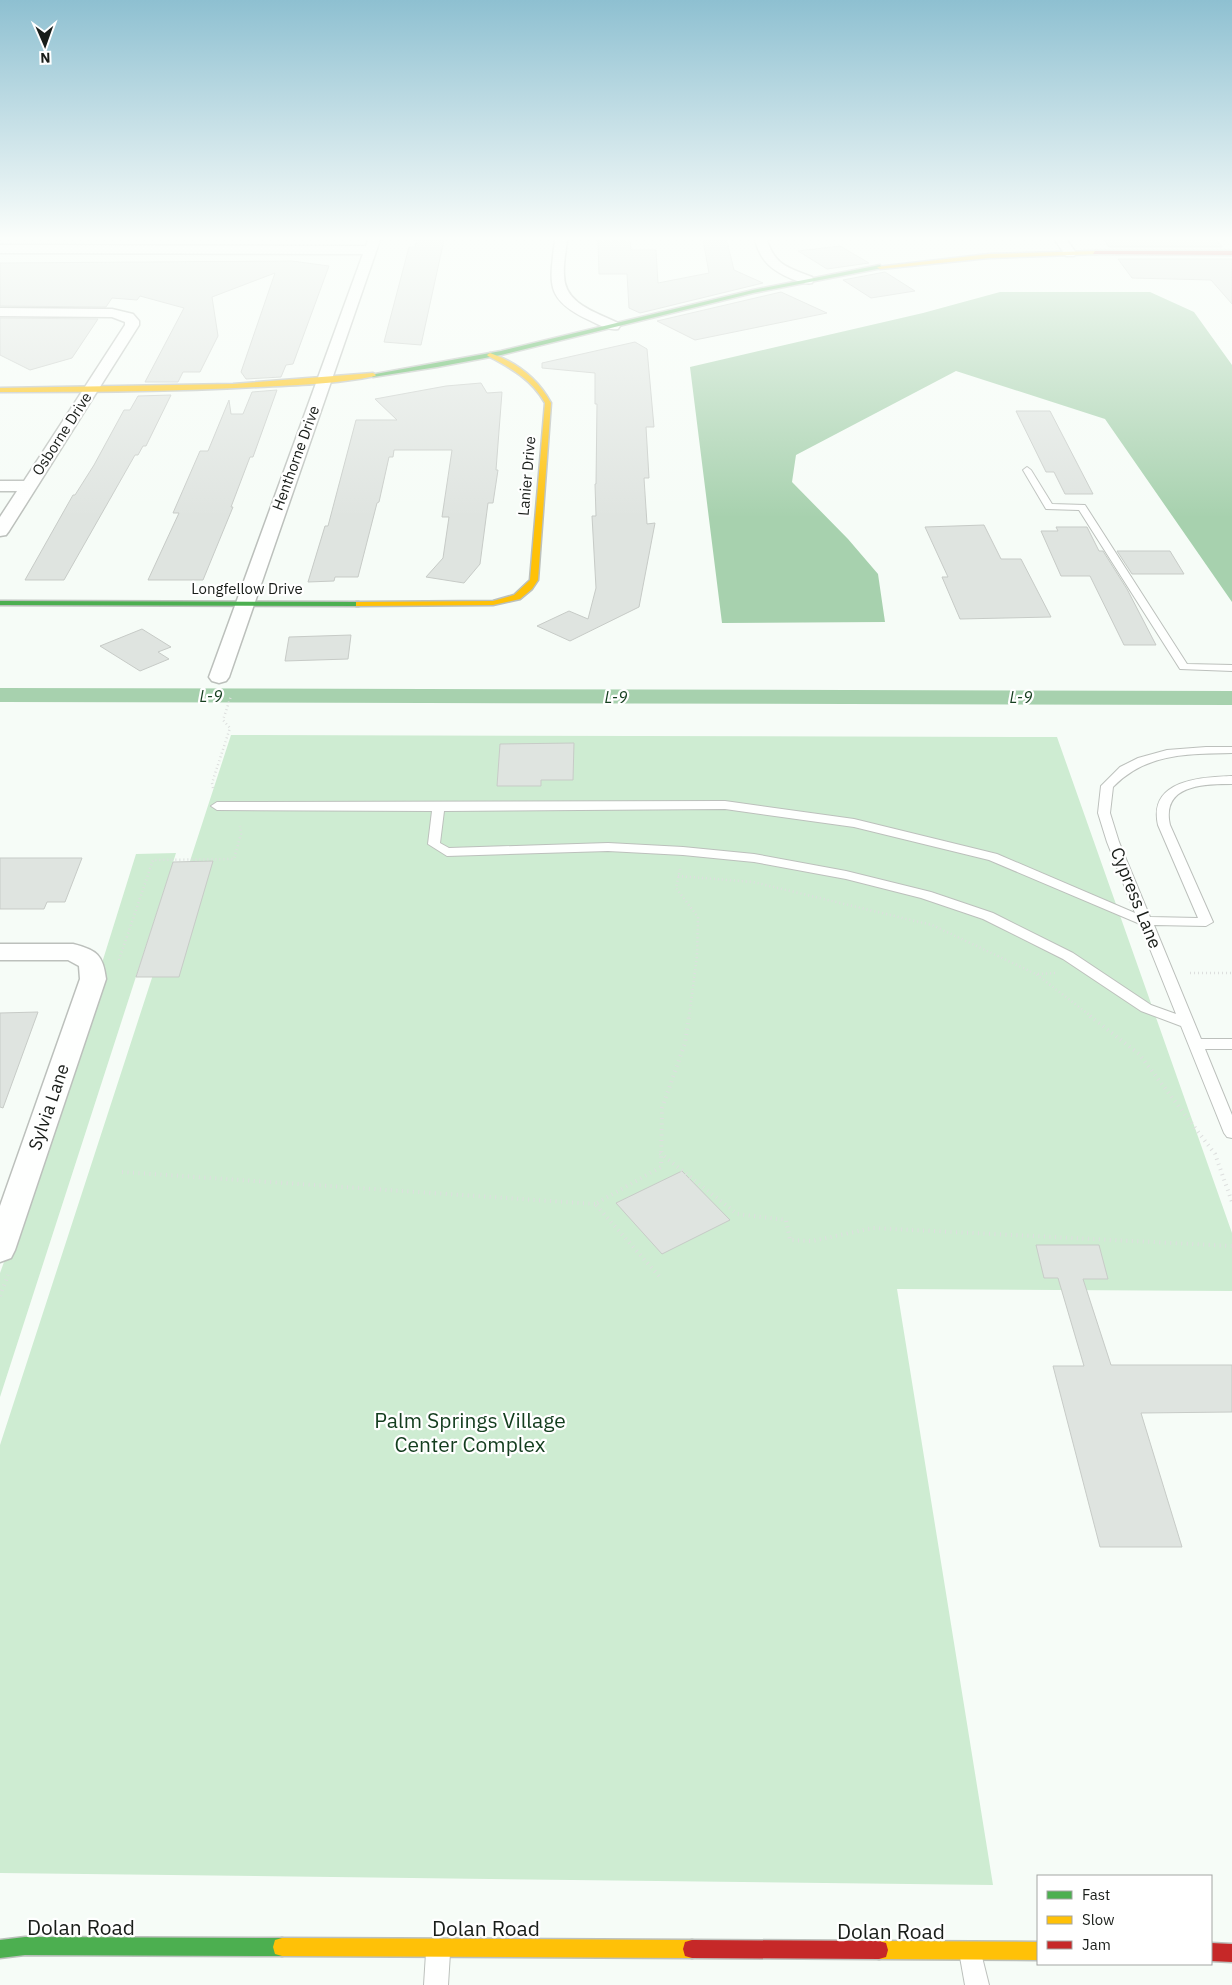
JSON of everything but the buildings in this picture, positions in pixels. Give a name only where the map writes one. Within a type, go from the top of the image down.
[{"type":"street","name":"Osborne Drive","points":[[0,531],[127,333]]},
{"type":"street","name":"Henthorne Drive","points":[[219,677],[341,333]]},
{"type":"street","points":[[0,390],[217,388],[324,381],[405,370],[490,355],[586,333]]},
{"type":"street","name":"Lanier Drive","points":[[490,355],[526,375],[537,384],[544,393],[548,403],[534,580],[530,588],[521,594],[494,603]]},
{"type":"street","points":[[0,486],[28,486]]},
{"type":"street","name":"Longfellow Drive","points":[[0,603],[494,603]]},
{"type":"street","name":"Sylvia Lane","points":[[0,952],[73,952],[91,962],[93,979],[0,1250]]},
{"type":"street","name":"Dolan Road","points":[[0,1949],[25,1946],[1037,1951]]},
{"type":"street","points":[[1212,1952],[1232,1953]]},
{"type":"lane","points":[[1027,470],[1049,507],[1082,507],[1184,667],[1232,668]]},
{"type":"lane","name":"Cypress Lane","points":[[1232,750],[1200,750],[1158,755],[1129,767],[1107,786],[1104,813],[1144,921],[1232,1133]]},
{"type":"lane","points":[[217,806],[725,805],[854,823],[993,856],[1144,921],[1206,922],[1164,825],[1161,811],[1166,798],[1179,788],[1198,782],[1232,780]]},
{"type":"lane","points":[[438,807],[434,844],[447,852],[608,847],[684,851],[754,858],[846,875],[926,895],[988,916],[1068,956],[1146,1008],[1187,1023]]},
{"type":"lane","points":[[1195,1044],[1232,1044]]},
{"type":"lane","points":[[436,1985],[439,1948]]},
{"type":"lane","points":[[971,1951],[977,1985]]},
{"type":"path","points":[[217,806],[212,783],[230,728],[223,720],[233,692]]},
{"type":"path","points":[[122,1172],[595,1204],[660,1167],[662,1108],[685,1043],[697,956],[698,917],[676,888],[684,851]]},
{"type":"path","points":[[678,876],[753,882],[932,924],[1036,974],[1139,1054],[1215,1154],[1232,1202]]},
{"type":"path","points":[[1036,974],[1094,973]]},
{"type":"path","points":[[1166,973],[1232,973]]},
{"type":"path","points":[[660,1153],[737,1214],[786,1220],[790,1240],[812,1241],[873,1228],[1232,1246]]},
{"type":"path","points":[[595,1204],[659,1276]]},
{"type":"green space","name":"Palm Springs Village Center Complex","points":[[231,735],[1057,737],[1232,1233],[1232,1291],[897,1289],[993,1885],[0,1873],[0,1445]]},
{"type":"green space","points":[[176,853],[0,1397],[0,1273],[37,1171],[136,854]]},
{"type":"shaded area","points":[[838,333],[1209,333],[1232,365],[1232,602],[1105,419],[956,371],[796,455],[792,482],[848,539],[878,574],[885,622],[722,623],[690,367]]},
{"type":"waterway","name":"L-9","points":[[0,695],[1232,698]]},
{"type":"traffic: fast","points":[[373,375],[501,353],[586,333]]},
{"type":"traffic: fast","points":[[0,603],[359,604]]},
{"type":"traffic: fast","points":[[0,1949],[25,1946],[282,1947]]},
{"type":"traffic: slow","points":[[359,604],[493,603],[517,597],[534,580],[548,403],[543,394],[524,374],[490,355]]},
{"type":"traffic: slow","points":[[0,390],[233,386],[280,384],[373,375]]},
{"type":"traffic: slow","points":[[282,1947],[692,1949]]},
{"type":"traffic: slow","points":[[879,1950],[1037,1951]]},
{"type":"traffic: jam","points":[[692,1949],[879,1950]]},
{"type":"traffic: jam","points":[[1212,1952],[1232,1953]]}]
